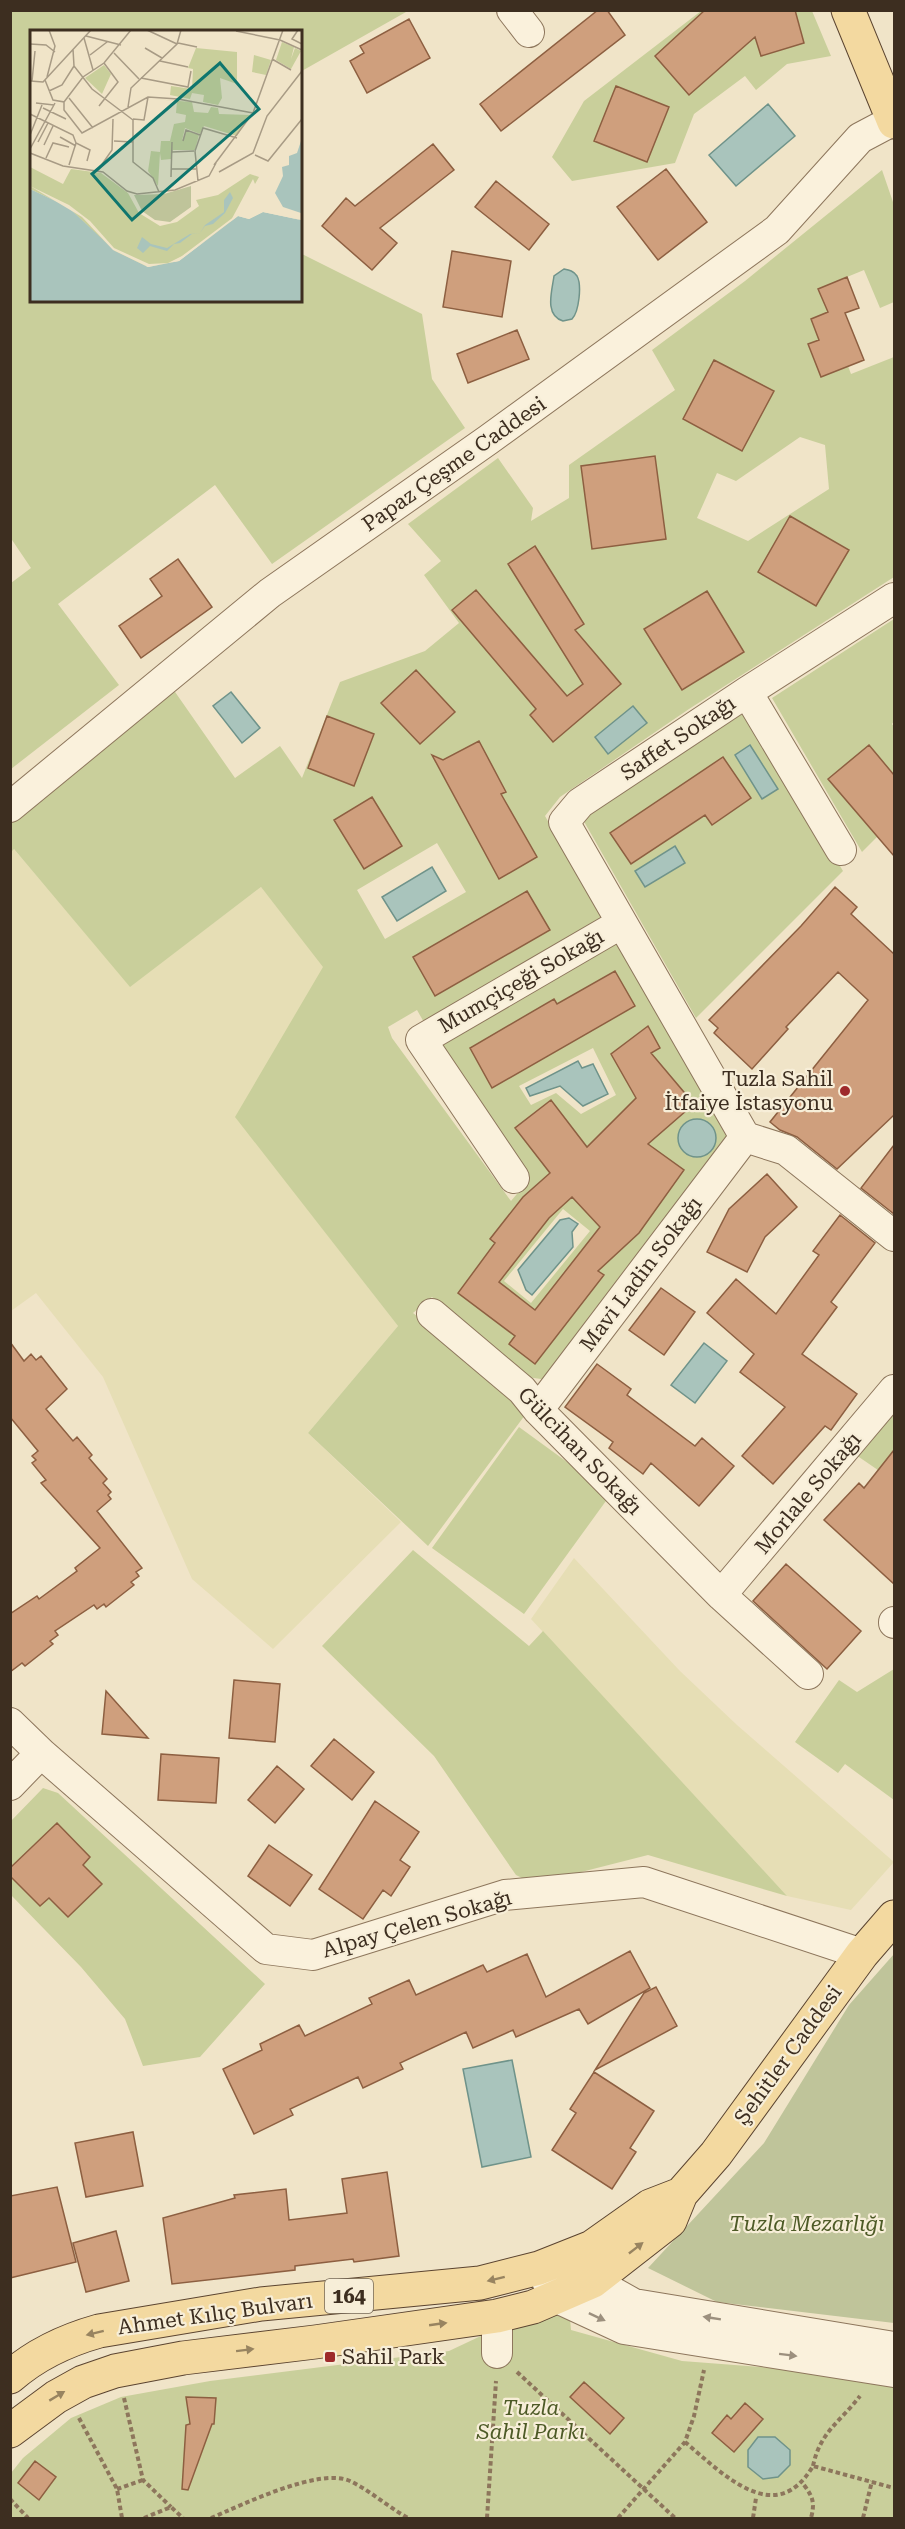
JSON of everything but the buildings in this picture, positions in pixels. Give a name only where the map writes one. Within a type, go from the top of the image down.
[{"type":"main road","points":[[848,10],[894,121]]},
{"type":"main road","name":"Şehitler Caddesi","points":[[681,2194],[716,2154],[862,1954],[894,1917]]},
{"type":"main road","name":"Ahmet Kılıç Bulvarı","points":[[12,2428],[56,2397],[83,2382],[115,2371],[183,2358],[497,2316],[533,2307],[555,2297],[587,2266],[592,2247],[650,2206],[681,2194]]},
{"type":"main road","name":"Ahmet Kılıç Bulvarı","points":[[10,2377],[26,2362],[73,2339],[99,2331],[261,2304],[480,2283],[539,2268],[587,2266]]},
{"type":"street","name":"Papaz Çeşme Caddesi","points":[[10,807],[270,593],[497,434],[777,230],[860,138],[894,121]]},
{"type":"street","name":"Saffet Sokağı","points":[[622,922],[564,822],[580,803],[894,598]]},
{"type":"street","points":[[747,692],[841,850]]},
{"type":"street","points":[[622,922],[745,1137],[786,1150],[894,1236]]},
{"type":"street","name":"Mumçiçeği Sokağı","points":[[514,1178],[421,1040],[622,922]]},
{"type":"street","name":"Mavi Ladin Sokağı","points":[[538,1410],[745,1137]]},
{"type":"street","name":"Gülcihan Sokağı","points":[[432,1314],[522,1390],[538,1410],[721,1595],[808,1674]]},
{"type":"street","name":"Morlale Sokağı","points":[[721,1595],[894,1390]]},
{"type":"street","name":"Alpay Çelen Sokağı","points":[[10,1723],[41,1753],[266,1948],[313,1955],[505,1895],[644,1882],[862,1954]]},
{"type":"street","points":[[10,1785],[41,1753]]},
{"type":"street","points":[[587,2266],[634,2304],[894,2347]]},
{"type":"street","points":[[539,2268],[555,2297],[624,2329],[883,2370]]},
{"type":"street","points":[[497,2316],[497,2354]]},
{"type":"path","points":[[618,2518],[685,2442],[701,2386],[707,2343]]},
{"type":"path","points":[[497,2354],[675,2518]]},
{"type":"path","points":[[487,2518],[497,2354]]},
{"type":"path","points":[[685,2442],[748,2496],[765,2500],[780,2499],[795,2493],[804,2485],[813,2466],[816,2449],[825,2434],[883,2370]]},
{"type":"path","points":[[122,2390],[143,2480],[183,2518]]},
{"type":"path","points":[[74,2409],[117,2489],[122,2518]]},
{"type":"path","points":[[813,2466],[894,2488]]},
{"type":"path","points":[[211,2518],[313,2479],[333,2476],[348,2480],[408,2518]]},
{"type":"path","points":[[117,2489],[143,2480]]},
{"type":"path","points":[[863,2518],[872,2481]]},
{"type":"path","points":[[804,2485],[813,2496],[814,2506],[811,2518]]},
{"type":"path","points":[[753,2518],[756,2498]]},
{"type":"path","points":[[10,2499],[28,2518]]},
{"type":"path","points":[[144,2518],[171,2506]]},
{"type":"shaded area","points":[[13,848],[130,986],[261,887],[324,967],[236,1117],[398,1326],[308,1433],[401,1522],[273,1649],[192,1579],[103,1377],[36,1293],[11,1311],[11,852]]},
{"type":"shaded area","points":[[574,1558],[680,1671],[737,1725],[894,1862],[851,1910],[787,1896],[531,1619]]},
{"type":"green space","points":[[403,10],[406,12],[302,71],[302,30],[30,30],[30,302],[302,302],[302,254],[422,314],[432,379],[465,428],[272,564],[215,485],[58,604],[119,685],[11,769],[11,583],[31,568],[10,537],[11,11]]},
{"type":"green space","points":[[701,11],[812,11],[831,56],[787,64],[756,90],[745,76],[694,114],[675,163],[572,181],[552,157],[584,101]]},
{"type":"green space","points":[[882,170],[894,205],[894,302],[880,308],[864,270],[847,277],[859,308],[845,313],[864,360],[848,366],[851,374],[894,357],[894,577],[689,709],[560,797],[545,816],[606,922],[425,1024],[417,1010],[388,1027],[392,1038],[511,1201],[527,1182],[435,1048],[620,939],[733,1136],[548,1380],[520,1376],[432,1297],[413,1313],[520,1397],[528,1411],[428,1546],[308,1433],[398,1326],[235,1117],[323,967],[261,887],[130,987],[14,849],[11,852],[11,823],[173,689],[235,778],[280,746],[302,778],[340,682],[425,651],[459,623],[424,575],[441,561],[408,524],[498,458],[533,508],[531,521],[569,498],[569,465],[675,390],[652,350],[745,281]],"holes":[[[800,437],[825,445],[829,489],[748,541],[697,518],[717,473],[736,481]],[[437,843],[466,892],[385,939],[357,890]],[[593,1048],[616,1095],[581,1114],[556,1093],[531,1105],[519,1086]],[[563,1209],[590,1231],[531,1303],[504,1281]]]},
{"type":"green space","points":[[894,619],[894,721],[892,724],[894,727],[894,820],[862,852],[772,698]]},
{"type":"green space","points":[[747,711],[843,871],[696,1018],[582,818]]},
{"type":"green space","points":[[894,1408],[894,1481],[856,1455]]},
{"type":"green space","points":[[519,1427],[611,1494],[524,1614],[432,1548]]},
{"type":"green space","points":[[413,1550],[529,1646],[543,1631],[787,1896],[648,1855],[534,1884],[516,1875],[434,1756],[322,1646]]},
{"type":"green space","points":[[894,1669],[894,1800],[845,1764],[838,1773],[795,1742],[839,1680],[857,1692]]},
{"type":"green space","points":[[43,1788],[58,1793],[265,1984],[200,2057],[143,2066],[125,2019],[81,1967],[11,1895],[10,1822]]},
{"type":"green space","name":"Tuzla Mezarlığı","points":[[894,1954],[894,2323],[717,2302],[648,2268],[764,2143],[849,2005]]},
{"type":"green space","name":"Tuzla Sahil Parkı","points":[[542,2313],[570,2318],[571,2330],[682,2361],[799,2370],[894,2384],[894,2518],[11,2518],[11,2473],[23,2458],[71,2418],[121,2397],[210,2381],[449,2351],[517,2319]]},
{"type":"water","points":[[768,104],[795,136],[736,186],[709,155]]},
{"type":"water","points":[[564,269],[577,276],[579,292],[574,316],[572,319],[563,321],[553,314],[551,295],[554,276]]},
{"type":"water","points":[[231,692],[260,728],[242,743],[213,706]]},
{"type":"water","points":[[633,706],[647,723],[608,754],[595,737]]},
{"type":"water","points":[[750,745],[778,789],[762,799],[735,755]]},
{"type":"water","points":[[675,846],[685,863],[645,887],[635,871]]},
{"type":"water","points":[[432,867],[446,891],[397,921],[382,897]]},
{"type":"water","points":[[578,1061],[582,1068],[593,1064],[608,1094],[583,1106],[560,1086],[530,1096],[526,1088]]},
{"type":"water","points":[[697,1119],[704,1120],[710,1125],[715,1131],[715,1145],[710,1151],[704,1156],[697,1157],[690,1156],[684,1151],[679,1145],[678,1138],[679,1131],[684,1125],[690,1120]]},
{"type":"water","points":[[569,1218],[578,1224],[572,1232],[573,1247],[532,1295],[526,1290],[518,1270],[560,1220]]},
{"type":"water","points":[[704,1343],[727,1361],[695,1403],[671,1385]]},
{"type":"water","points":[[512,2060],[531,2157],[482,2167],[463,2069]]},
{"type":"water","points":[[758,2437],[775,2437],[790,2450],[790,2465],[778,2477],[763,2479],[748,2467],[748,2450]]},
{"type":"place","name":"Tuzla Sahil İtfaiye İstasyonu","points":[[845,1091]]},
{"type":"place","name":"Sahil Park","points":[[330,2357]]}]
